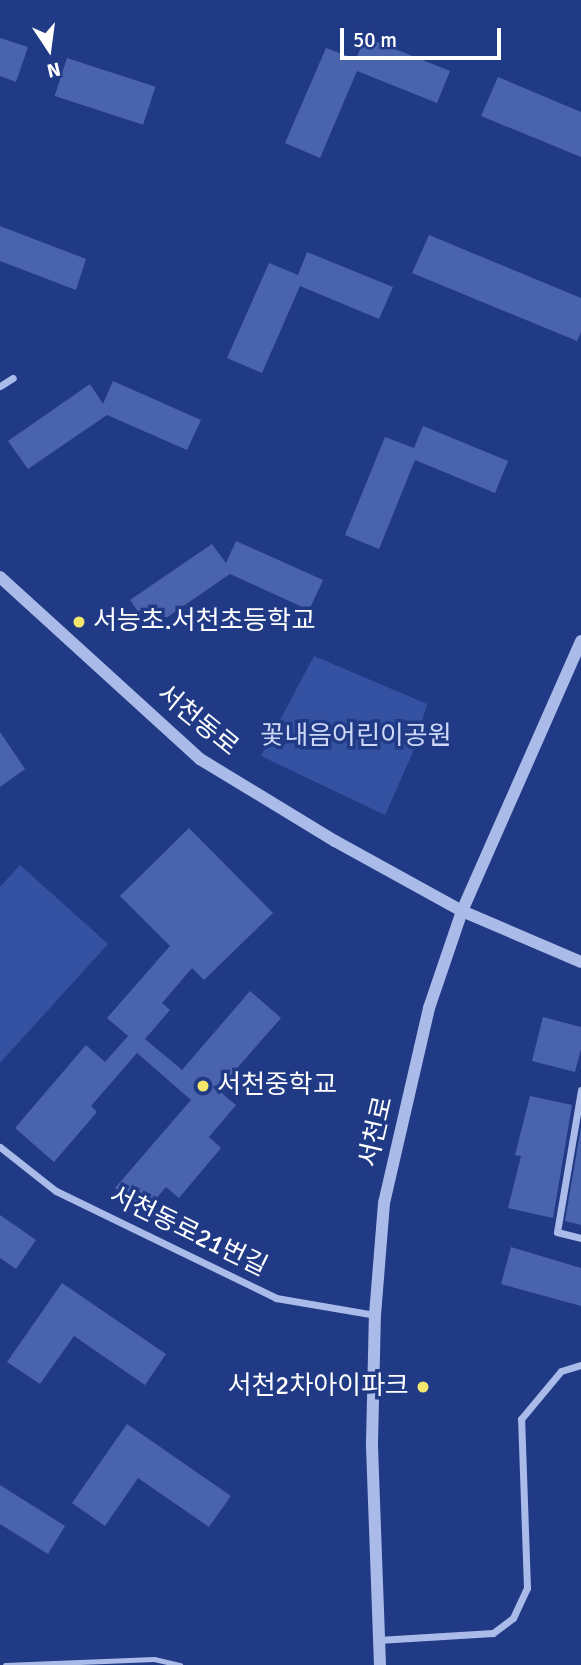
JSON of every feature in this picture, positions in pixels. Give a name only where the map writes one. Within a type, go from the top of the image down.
[{"type":"street","points":[[0,386],[13,378]]},
{"type":"street","name":"서천동로","points":[[0,577],[200,759],[335,841],[462,911],[581,962]]},
{"type":"street","name":"서천로","points":[[380,1665],[372,1443],[375,1315],[384,1203],[429,1008],[462,911],[581,642]]},
{"type":"street","points":[[581,1090],[557,1232],[581,1238]]},
{"type":"street","name":"서천동로21번길","points":[[0,1147],[56,1191],[276,1298],[375,1315]]},
{"type":"street","points":[[377,1640],[493,1633],[513,1618],[527,1588],[521,1419],[561,1371],[581,1365]]},
{"type":"lane","points":[[5,1665],[154,1659],[180,1665]]},
{"type":"green space","name":"꽃내음어린이공원","points":[[314,656],[427,704],[413,752],[385,815],[261,756]]},
{"type":"green space","points":[[20,865],[108,944],[0,1063],[0,887]]},
{"type":"building","points":[[365,37],[450,71],[437,103],[357,71],[320,158],[285,143],[326,48],[356,59]]},
{"type":"building","points":[[0,38],[28,47],[16,82],[0,76]]},
{"type":"building","points":[[67,58],[155,87],[143,125],[55,96]]},
{"type":"building","points":[[498,77],[581,112],[581,157],[481,116]]},
{"type":"building","points":[[0,226],[86,259],[76,290],[0,261]]},
{"type":"building","points":[[429,235],[581,298],[581,332],[577,341],[412,273]]},
{"type":"building","points":[[307,252],[393,287],[379,319],[300,286],[262,373],[227,358],[269,263],[298,275]]},
{"type":"building","points":[[113,381],[201,420],[187,450],[107,415],[28,469],[8,441],[90,384],[103,404]]},
{"type":"building","points":[[423,426],[508,461],[495,493],[415,460],[379,549],[345,535],[385,437],[414,448]]},
{"type":"building","points":[[236,541],[323,580],[309,610],[230,574],[150,629],[130,600],[212,544],[226,563]]},
{"type":"building","points":[[0,732],[25,769],[0,787]]},
{"type":"building","points":[[189,828],[273,913],[204,980],[192,968],[162,1003],[170,1010],[145,1039],[182,1070],[250,991],[281,1018],[218,1090],[236,1105],[209,1137],[221,1148],[179,1198],[166,1187],[144,1213],[115,1188],[191,1100],[137,1053],[91,1106],[97,1112],[54,1162],[15,1128],[86,1045],[105,1062],[128,1036],[107,1018],[170,946],[120,896]]},
{"type":"building","points":[[543,1017],[581,1027],[581,1049],[575,1072],[532,1061]]},
{"type":"building","points":[[530,1096],[572,1105],[553,1218],[508,1208],[521,1156],[515,1155]]},
{"type":"building","points":[[581,1127],[581,1225],[565,1221]]},
{"type":"building","points":[[0,1215],[36,1240],[16,1269],[0,1258]]},
{"type":"building","points":[[511,1247],[581,1268],[581,1306],[501,1284]]},
{"type":"building","points":[[62,1283],[166,1354],[145,1385],[74,1336],[40,1384],[7,1362]]},
{"type":"building","points":[[127,1424],[231,1496],[209,1527],[138,1478],[105,1526],[72,1503]]},
{"type":"building","points":[[0,1485],[65,1526],[48,1554],[0,1524]]},
{"type":"place","name":"서능초.서천초등학교","points":[[79,622]]},
{"type":"place","name":"서천중학교","points":[[203,1086]]},
{"type":"place","name":"서천2차아이파크","points":[[423,1387]]}]
